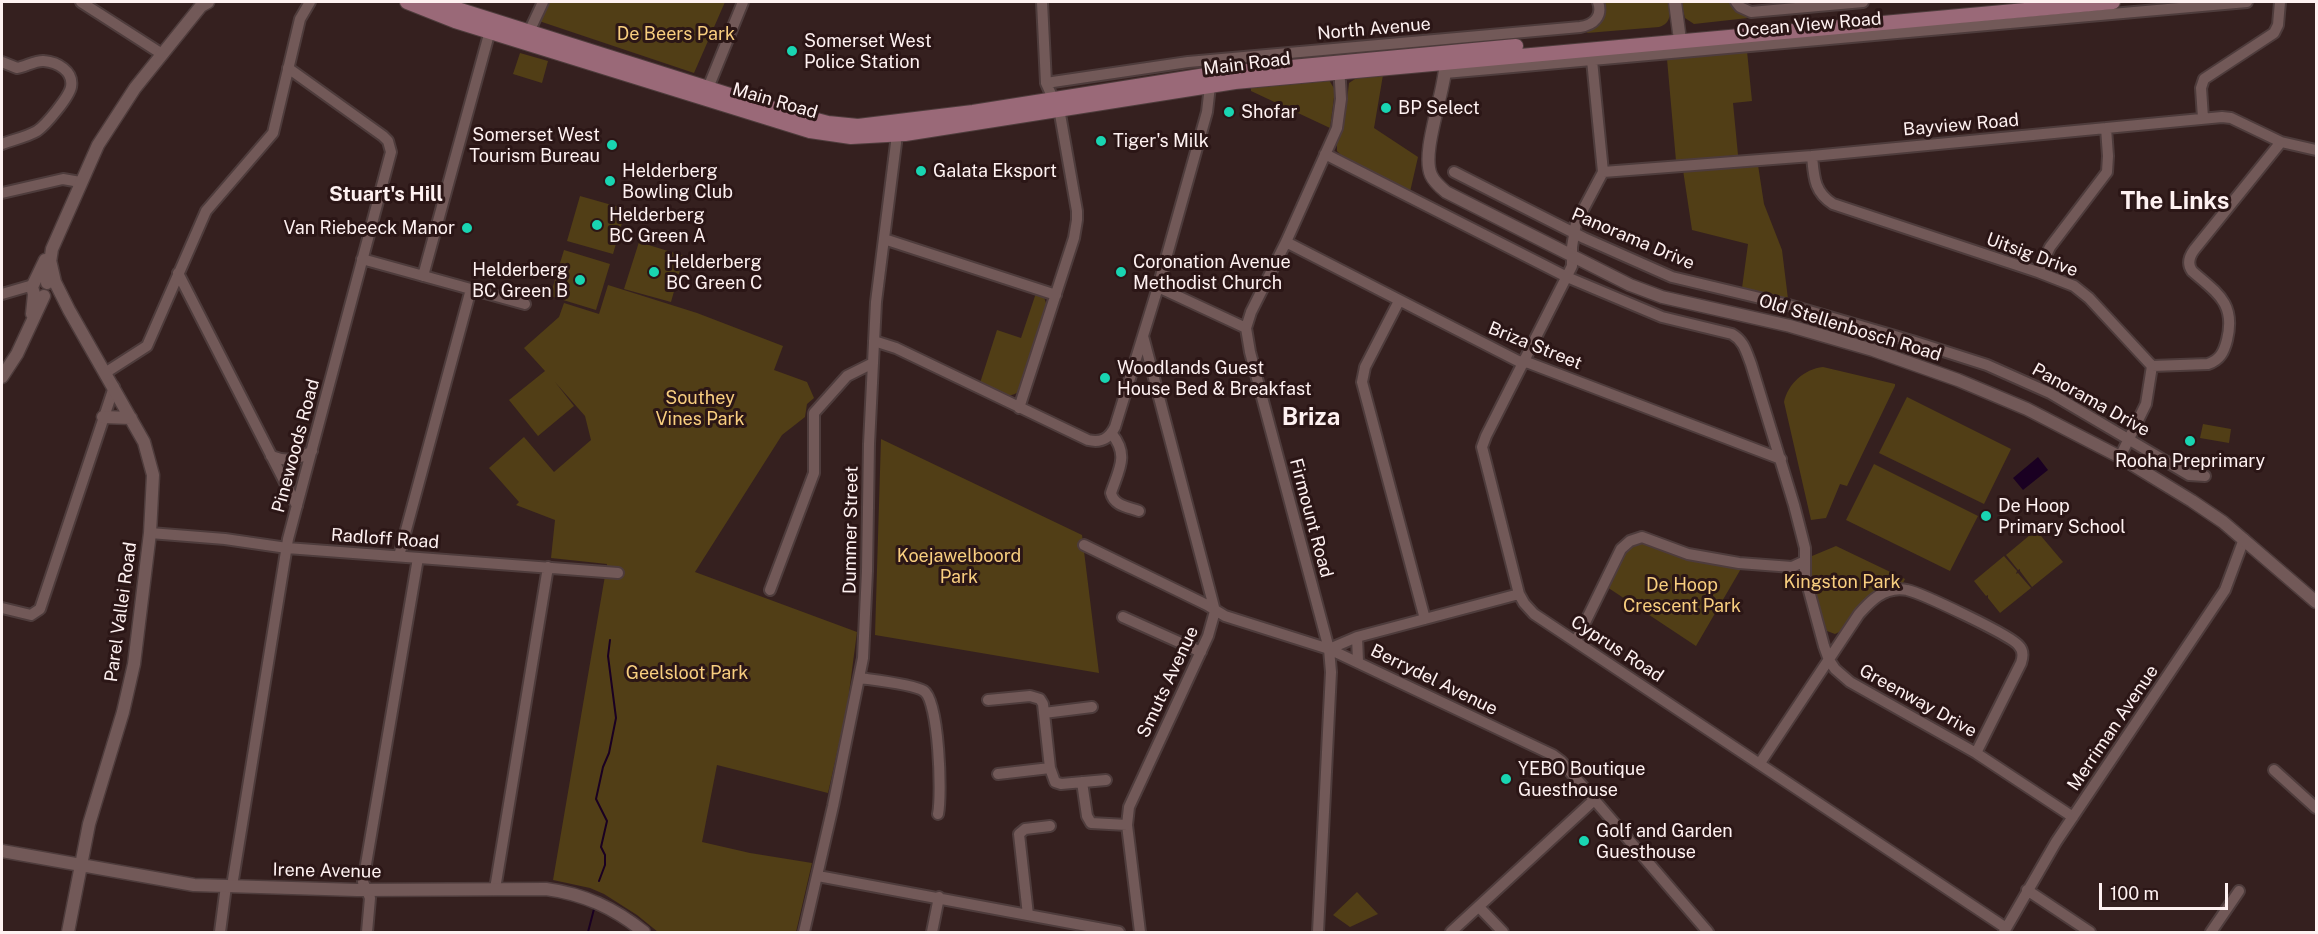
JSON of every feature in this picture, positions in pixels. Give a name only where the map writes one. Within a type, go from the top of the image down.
[{"type":"main road","name":"Main Road","points":[[406,2],[432,13],[491,27],[705,93],[828,123],[895,129],[1056,104],[1206,75],[1445,62],[2007,2]]},
{"type":"main road","name":"Main Road","points":[[435,2],[491,27],[529,32],[705,93]]},
{"type":"main road","name":"Main Road","points":[[1679,36],[2113,2]]},
{"type":"main road","name":"Main Road","points":[[1056,104],[1210,86],[1339,67]]},
{"type":"street","points":[[81,2],[162,54]]},
{"type":"street","points":[[105,373],[147,346],[202,218],[210,205],[273,133],[300,19],[310,2]]},
{"type":"street","points":[[529,32],[543,2]]},
{"type":"street","points":[[705,93],[743,2]]},
{"type":"street","points":[[1019,408],[1056,295],[1077,220],[1056,104],[1046,83],[1042,2]]},
{"type":"street","name":"North Avenue","points":[[1046,83],[1188,62],[1587,26],[1596,20],[1600,10],[1598,2]]},
{"type":"street","points":[[1675,2],[1679,36]]},
{"type":"street","points":[[1737,2],[1743,9],[1751,12],[1863,2]]},
{"type":"street","name":"Ocean View Road","points":[[1445,62],[1592,60],[2247,2]]},
{"type":"street","points":[[2203,118],[2200,88],[2204,79],[2214,70],[2272,35],[2278,25],[2280,2]]},
{"type":"street","points":[[2,377],[17,354],[31,323],[51,255],[80,182],[109,126],[162,54],[204,3]]},
{"type":"street","points":[[423,276],[491,27]]},
{"type":"street","points":[[2,62],[17,68],[41,60],[54,63],[65,69],[71,78],[71,88],[53,114],[37,131],[2,144]]},
{"type":"street","points":[[1592,60],[1603,172]]},
{"type":"street","name":"Old Stellenbosch Road","points":[[1445,62],[1428,159],[1430,174],[1446,192],[1630,285],[1662,297],[1790,326],[1873,350],[1958,380],[2027,409],[2120,457],[2192,501],[2244,540],[2316,602]]},
{"type":"street","points":[[1158,287],[1246,328],[1251,312],[1286,242],[1337,128],[1341,99],[1339,67]]},
{"type":"street","name":"Pinewoods Road","points":[[219,933],[287,548],[391,152],[383,136],[288,68]]},
{"type":"street","points":[[874,341],[896,348],[1088,440],[1100,441],[1112,434],[1158,287],[1207,112],[1210,86]]},
{"type":"street","name":"Bayview Road","points":[[1603,172],[1812,156],[2203,118],[2232,118],[2281,142],[2316,150]]},
{"type":"street","points":[[2038,272],[2050,247],[2107,172],[2106,128]]},
{"type":"street","name":"Dummer Street","points":[[804,933],[860,678],[865,630],[874,341],[895,129]]},
{"type":"street","points":[[2120,457],[2146,404],[2152,366],[2208,364],[2214,362],[2222,354],[2230,327],[2227,306],[2221,296],[2192,271],[2189,258],[2281,142]]},
{"type":"street","points":[[1325,154],[1567,277]]},
{"type":"street","name":"Uitsig Drive","points":[[1812,156],[1817,189],[1833,204],[2038,272],[2082,292],[2152,366]]},
{"type":"street","name":"Panorama Drive","points":[[1454,172],[1575,234],[1682,280],[1785,304],[1987,365],[2050,393],[2189,475],[2205,476]]},
{"type":"street","name":"Cyprus Road","points":[[1603,172],[1576,224],[1572,264],[1567,277],[1485,436],[1482,447],[1519,594],[1534,614],[1760,763],[2005,930]]},
{"type":"street","points":[[2,194],[63,179],[80,182]]},
{"type":"street","points":[[884,239],[1056,295]]},
{"type":"street","name":"Briza Street","points":[[1286,242],[1399,302],[1524,362],[1781,459]]},
{"type":"street","name":"Parel Vallei Road","points":[[51,255],[51,271],[69,310],[144,442],[151,463],[153,504],[130,685],[89,824],[68,933]]},
{"type":"street","points":[[362,259],[525,304]]},
{"type":"street","points":[[178,273],[297,506]]},
{"type":"street","name":"Greenway Drive","points":[[1567,277],[1662,317],[1732,334],[1742,342],[1781,459],[1803,539],[1805,576],[1829,660],[1839,674],[1850,682],[1976,753],[2073,817]]},
{"type":"street","points":[[4,294],[40,289],[62,294]]},
{"type":"street","name":"Parel Vallei Road","points":[[40,289],[57,299],[69,310]]},
{"type":"street","points":[[399,556],[471,289]]},
{"type":"street","points":[[1399,302],[1365,367],[1362,382],[1425,619]]},
{"type":"street","name":"Firmount Road","points":[[1246,328],[1250,352],[1329,649],[1330,684],[1318,933]]},
{"type":"street","name":"Smuts Avenue","points":[[1140,933],[1127,825],[1129,807],[1201,652],[1213,624],[1215,611],[1143,336]]},
{"type":"street","points":[[770,590],[814,473],[814,413],[847,376],[873,363]]},
{"type":"street","points":[[1131,372],[1143,369],[1154,376]]},
{"type":"street","points":[[2,608],[31,615],[40,609],[114,387]]},
{"type":"street","points":[[103,417],[131,418]]},
{"type":"street","points":[[1112,434],[1122,453],[1111,493],[1112,497],[1117,503],[1139,511]]},
{"type":"street","points":[[271,456],[292,460],[312,451]]},
{"type":"street","name":"Radloff Road","points":[[150,533],[225,539],[287,548],[618,573]]},
{"type":"street","points":[[1576,641],[1621,549],[1636,538],[1650,539],[1688,555],[1739,563],[1792,567],[1805,561]]},
{"type":"street","name":"Merriman Avenue","points":[[2005,930],[2073,817],[2221,598],[2244,540]]},
{"type":"street","name":"Berrydel Avenue","points":[[1084,545],[1225,616],[1329,649],[1358,661],[1553,755],[1561,761],[1708,933]]},
{"type":"street","points":[[367,933],[370,898],[363,882],[418,558]]},
{"type":"street","points":[[495,889],[548,567]]},
{"type":"street","points":[[1760,763],[1859,614],[1877,597],[1893,590],[1915,593],[2017,642],[2021,649],[2023,658],[1976,753]]},
{"type":"street","points":[[1329,649],[1357,637],[1519,594]]},
{"type":"street","points":[[1123,616],[1201,652]]},
{"type":"street","points":[[1357,637],[1358,661]]},
{"type":"street","points":[[860,678],[918,688],[929,696],[940,779],[938,814]]},
{"type":"street","points":[[988,700],[1036,696],[1042,701],[1053,780],[1058,784],[1106,780]]},
{"type":"street","points":[[1044,713],[1092,707]]},
{"type":"street","points":[[998,774],[1050,768]]},
{"type":"street","points":[[2274,770],[2316,808]]},
{"type":"street","points":[[1082,782],[1087,816],[1091,823],[1127,825]]},
{"type":"street","points":[[1451,933],[1594,800]]},
{"type":"street","points":[[1028,915],[1019,834],[1029,828],[1050,826]]},
{"type":"street","name":"Irene Avenue","points":[[2,850],[171,882],[367,890],[546,889],[578,895],[598,902],[612,909],[644,933]]},
{"type":"street","points":[[818,876],[939,897],[1119,933]]},
{"type":"street","points":[[2027,890],[2090,933]]},
{"type":"street","points":[[2211,933],[2239,891]]},
{"type":"street","points":[[932,933],[939,897]]},
{"type":"street","points":[[1479,907],[1503,933]]},
{"type":"green space","name":"De Beers Park","points":[[547,2],[725,2],[694,73],[539,21]]},
{"type":"green space","points":[[1603,2],[1669,2],[1669,17],[1666,23],[1659,27],[1587,33]]},
{"type":"green space","points":[[1681,2],[1731,2],[1748,18],[1694,24],[1685,18]]},
{"type":"green space","points":[[1747,51],[1752,101],[1733,103],[1738,155],[1676,161],[1667,59]]},
{"type":"green space","points":[[520,53],[548,61],[542,83],[513,74]]},
{"type":"green space","points":[[1383,75],[1374,128],[1418,157],[1410,192],[1343,157],[1337,151],[1345,117],[1349,83],[1358,77]]},
{"type":"green space","points":[[1329,80],[1335,90],[1330,128],[1251,91],[1251,88]]},
{"type":"green space","points":[[1758,165],[1764,204],[1782,250],[1788,299],[1742,288],[1748,244],[1692,230],[1683,170]]},
{"type":"green space","name":"Helderberg BC Green A","points":[[580,196],[626,209],[613,254],[567,241]]},
{"type":"green space","name":"Helderberg BC Green C","points":[[639,242],[684,256],[671,302],[624,289]]},
{"type":"green space","name":"Helderberg BC Green B","points":[[564,250],[610,264],[596,310],[550,296]]},
{"type":"green space","points":[[608,285],[697,313],[783,346],[774,370],[807,382],[814,398],[807,404],[805,417],[782,435],[695,572],[857,632],[847,708],[828,793],[717,765],[702,842],[750,853],[812,863],[796,932],[658,932],[637,915],[604,894],[590,888],[553,880],[607,564],[551,558],[555,520],[516,505],[519,502],[489,468],[524,437],[554,472],[591,440],[585,416],[555,382],[574,406],[538,436],[509,400],[545,371],[524,348],[559,317],[564,303],[599,314]]},
{"type":"green space","points":[[1036,293],[1044,297],[1047,306],[1019,391],[1005,395],[980,383],[997,330],[1021,338]]},
{"type":"green space","points":[[1823,367],[1895,384],[1895,386],[1847,486],[1840,484],[1826,518],[1811,520],[1784,402],[1789,389],[1798,378],[1809,371]]},
{"type":"green space","points":[[1907,397],[2011,449],[1984,504],[1879,453]]},
{"type":"green space","points":[[2203,424],[2231,429],[2229,443],[2200,438]]},
{"type":"green space","name":"Koejawelboord Park","points":[[881,439],[1082,535],[1099,673],[875,635]]},
{"type":"green space","points":[[1874,464],[1978,516],[1950,571],[1846,520]]},
{"type":"green space","points":[[2036,530],[2063,562],[2032,587],[2020,569],[2018,570],[2006,555]]},
{"type":"green space","name":"De Hoop Crescent Park","points":[[1641,542],[1650,543],[1691,561],[1742,567],[1696,646],[1607,587],[1624,554]]},
{"type":"green space","name":"Kingston Park","points":[[1836,546],[1905,579],[1903,583],[1890,584],[1871,596],[1849,623],[1835,634],[1827,631],[1812,584],[1810,565],[1812,556]]},
{"type":"green space","points":[[2004,556],[2017,571],[2016,574],[2018,573],[2031,588],[2000,613],[1988,595],[1986,596],[1974,581]]},
{"type":"green space","points":[[1357,892],[1378,914],[1350,927],[1333,915]]},
{"type":"shaded area","points":[[2038,457],[2048,470],[2023,490],[2013,478]]},
{"type":"waterway","points":[[599,881],[605,865],[605,855],[601,847],[607,821],[596,799],[616,718],[608,656],[610,640]]},
{"type":"waterway","points":[[588,932],[594,909]]},
{"type":"place","name":"Somerset West Police Station","points":[[792,51]]},
{"type":"place","name":"BP Select","points":[[1386,108]]},
{"type":"place","name":"Shofar","points":[[1229,112]]},
{"type":"place","name":"Tiger's Milk","points":[[1101,141]]},
{"type":"place","name":"Somerset West Tourism Bureau","points":[[612,145]]},
{"type":"place","name":"Galata Eksport","points":[[921,171]]},
{"type":"place","name":"Helderberg Bowling Club","points":[[610,181]]},
{"type":"place","name":"Helderberg BC Green A","points":[[597,225]]},
{"type":"place","name":"Van Riebeeck Manor","points":[[467,228]]},
{"type":"place","name":"Helderberg BC Green C","points":[[654,272]]},
{"type":"place","name":"Coronation Avenue Methodist Church","points":[[1121,272]]},
{"type":"place","name":"Helderberg BC Green B","points":[[580,280]]},
{"type":"place","name":"Woodlands Guest House Bed & Breakfast","points":[[1105,378]]},
{"type":"place","name":"Rooha Preprimary","points":[[2190,441]]},
{"type":"place","name":"De Hoop Primary School","points":[[1986,516]]},
{"type":"place","name":"YEBO Boutique Guesthouse","points":[[1506,779]]},
{"type":"place","name":"Golf and Garden Guesthouse","points":[[1584,841]]},
{"type":"district","name":"Stuart's Hill","points":[[386,195]]},
{"type":"district","name":"The Links","points":[[2175,202]]},
{"type":"district","name":"Briza","points":[[1311,418]]},
{"type":"park label","name":"Southey Vines Park","points":[[700,408]]},
{"type":"park label","name":"Geelsloot Park","points":[[687,673]]}]
